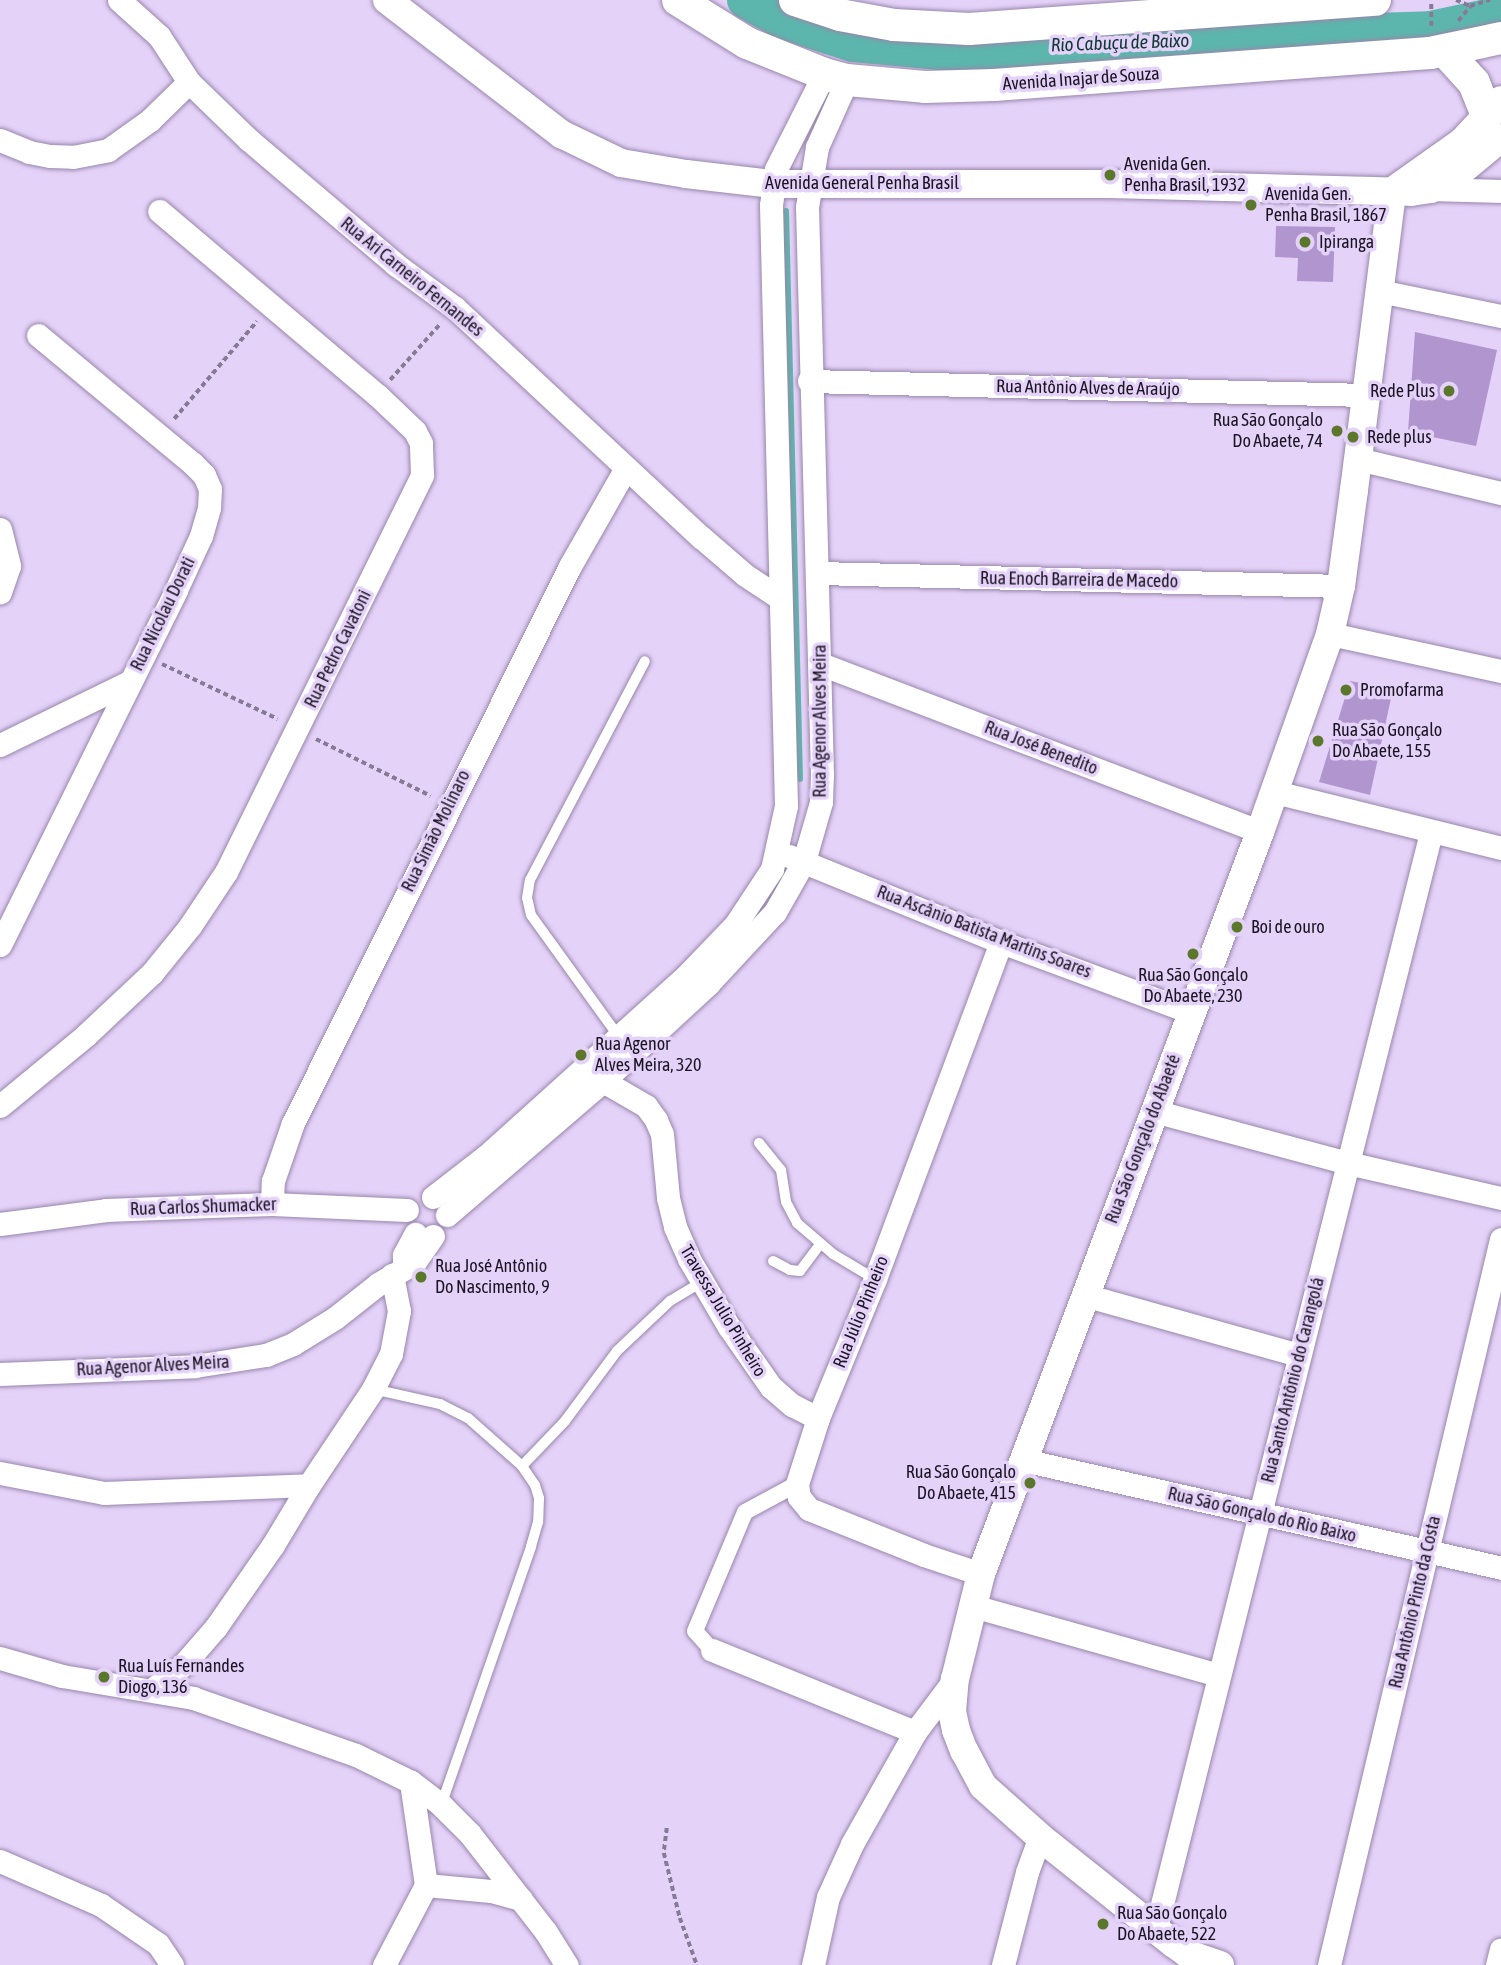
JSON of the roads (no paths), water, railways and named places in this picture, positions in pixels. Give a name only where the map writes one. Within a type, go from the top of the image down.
[{"type":"main road","name":"Avenida Inajar de Souza","points":[[678,0],[747,43],[835,77],[925,87],[994,85],[1438,39],[1501,38]]},
{"type":"main road","points":[[795,0],[840,15],[894,25],[969,29],[1375,0]]},
{"type":"main road","points":[[1438,39],[1469,75],[1496,118]]},
{"type":"street","name":"Rua Ari Carneiro Fernandes","points":[[119,0],[159,36],[189,82],[308,192],[395,264],[454,307],[726,559],[780,598]]},
{"type":"street","name":"Avenida General Penha Brasil","points":[[387,0],[523,108],[590,149],[621,163],[648,169],[773,184],[1111,184],[1392,192],[1431,189],[1466,167],[1496,118]]},
{"type":"street","name":"Rua Agenor Alves Meira","points":[[433,1197],[485,1157],[687,975],[735,926],[757,896],[777,852],[786,806],[773,184],[776,169],[835,77]]},
{"type":"street","name":"Rua Agenor Alves Meira","points":[[447,1215],[603,1081],[758,933],[786,895],[804,861],[821,802],[821,664],[809,381],[807,207],[817,147],[835,77]]},
{"type":"street","points":[[0,140],[29,152],[50,156],[73,157],[108,150],[150,120],[189,82]]},
{"type":"street","points":[[1392,192],[1496,118]]},
{"type":"street","points":[[1431,189],[1501,191]]},
{"type":"street","name":"Rua São Gonçalo do Abaeté","points":[[1220,1965],[1186,1959],[1156,1928],[1000,1803],[973,1770],[960,1741],[953,1711],[955,1679],[981,1574],[1190,1012],[1275,792],[1330,634],[1340,586],[1358,460],[1392,192]]},
{"type":"street","name":"Rua Pedro Cavatoni","points":[[0,1106],[86,1035],[152,973],[190,926],[226,872],[422,475],[421,443],[415,431],[377,395],[159,211]]},
{"type":"street","points":[[1380,291],[1501,316]]},
{"type":"street","name":"Rua Nicolau Dorati","points":[[0,944],[196,547],[209,508],[210,489],[204,475],[161,435],[38,335]]},
{"type":"street","name":"Rua Antônio Alves de Araújo","points":[[809,381],[1366,395]]},
{"type":"street","points":[[1358,460],[1501,493]]},
{"type":"street","name":"Rua Simão Molinaro","points":[[272,1205],[273,1181],[293,1123],[564,578],[626,468]]},
{"type":"street","points":[[0,529],[9,566],[0,592]]},
{"type":"street","name":"Rua Enoch Barreira de Macedo","points":[[818,573],[1340,586]]},
{"type":"street","points":[[1330,634],[1501,671]]},
{"type":"street","name":"Rua José Benedito","points":[[821,664],[1260,832]]},
{"type":"street","points":[[0,745],[129,682]]},
{"type":"street","points":[[1275,792],[1501,848]]},
{"type":"street","points":[[786,806],[821,802]]},
{"type":"street","name":"Rua Santo Antônio do Carangolá","points":[[1156,1928],[1431,832]]},
{"type":"street","name":"Rua Ascânio Batista Martins Soares","points":[[777,852],[1001,942],[1190,1012]]},
{"type":"street","name":"Rua Júlio Pinheiro","points":[[797,1484],[818,1418],[875,1279],[1001,942]]},
{"type":"street","name":"Travessa Julio Pinheiro","points":[[603,1081],[646,1106],[656,1120],[662,1134],[668,1198],[675,1227],[702,1282],[771,1387],[792,1405],[818,1418]]},
{"type":"street","points":[[1154,1111],[1348,1163],[1501,1198]]},
{"type":"street","points":[[433,1197],[440,1201],[447,1215],[444,1228],[424,1235],[407,1223],[407,1210],[415,1200],[433,1197]]},
{"type":"street","name":"Rua Carlos Shumacker","points":[[0,1224],[106,1210],[272,1205],[407,1210]]},
{"type":"street","name":"Rua Agenor Alves Meira","points":[[0,1374],[195,1366],[240,1362],[266,1355],[293,1344],[335,1318],[421,1257],[424,1235]]},
{"type":"street","name":"Rua Antônio Pinto da Costa","points":[[1329,1965],[1501,1239]]},
{"type":"street","points":[[153,1689],[183,1665],[216,1627],[273,1545],[373,1389],[387,1363],[397,1334],[398,1271]]},
{"type":"street","points":[[1084,1295],[1299,1355]]},
{"type":"street","name":"Rua São Gonçalo do Rio Baixo","points":[[1023,1460],[1501,1568]]},
{"type":"street","points":[[0,1473],[104,1493],[309,1485]]},
{"type":"street","points":[[915,1732],[712,1650],[695,1631],[745,1512],[797,1484],[799,1497],[809,1508],[924,1555],[981,1574]]},
{"type":"street","points":[[973,1606],[1219,1675]]},
{"type":"street","points":[[0,1658],[62,1676],[153,1689],[241,1712],[356,1755],[411,1782],[441,1805],[470,1834],[521,1899],[567,1965]]},
{"type":"street","points":[[813,1965],[828,1897],[852,1844],[915,1732],[955,1679]]},
{"type":"street","points":[[384,1965],[426,1885],[411,1782]]},
{"type":"street","points":[[1003,1965],[1027,1872],[1040,1837]]},
{"type":"street","points":[[0,1861],[101,1905],[158,1944],[172,1965]]},
{"type":"street","points":[[426,1885],[491,1891],[521,1899]]},
{"type":"street","points":[[1497,1965],[1501,1949]]},
{"type":"lane","points":[[619,1037],[531,915],[527,898],[530,880],[645,661]]},
{"type":"lane","points":[[759,1143],[781,1170],[790,1214],[820,1244],[875,1279]]},
{"type":"lane","points":[[773,1262],[790,1270],[800,1271],[820,1244]]},
{"type":"lane","points":[[522,1466],[565,1421],[617,1351],[670,1301],[702,1282]]},
{"type":"lane","points":[[373,1389],[440,1404],[454,1410],[522,1466],[540,1498],[538,1521],[441,1805]]},
{"type":"waterway","name":"Rio Cabuçu de Baixo","points":[[746,0],[784,21],[853,43],[937,51],[995,51],[1119,40],[1430,30],[1501,15]]},
{"type":"waterway","points":[[786,211],[800,779]]},
{"type":"place","name":"Avenida Gen. Penha Brasil, 1932","points":[[1110,175]]},
{"type":"place","name":"Avenida Gen. Penha Brasil, 1867","points":[[1251,205]]},
{"type":"place","name":"Ipiranga","points":[[1305,242]]},
{"type":"place","name":"Rede Plus","points":[[1449,391]]},
{"type":"place","name":"Rua São Gonçalo Do Abaete, 74","points":[[1337,431]]},
{"type":"place","name":"Rede plus","points":[[1353,437]]},
{"type":"place","name":"Promofarma","points":[[1346,690]]},
{"type":"place","name":"Rua São Gonçalo Do Abaete, 155","points":[[1318,741]]},
{"type":"place","name":"Boi de ouro","points":[[1237,927]]},
{"type":"place","name":"Rua São Gonçalo Do Abaete, 230","points":[[1193,954]]},
{"type":"place","name":"Rua Agenor Alves Meira, 320","points":[[581,1055]]},
{"type":"place","name":"Rua José Antônio Do Nascimento, 9","points":[[421,1277]]},
{"type":"place","name":"Rua São Gonçalo Do Abaete, 415","points":[[1030,1483]]},
{"type":"place","name":"Rua Luís Fernandes Diogo, 136","points":[[104,1677]]},
{"type":"place","name":"Rua São Gonçalo Do Abaete, 522","points":[[1103,1924]]}]
